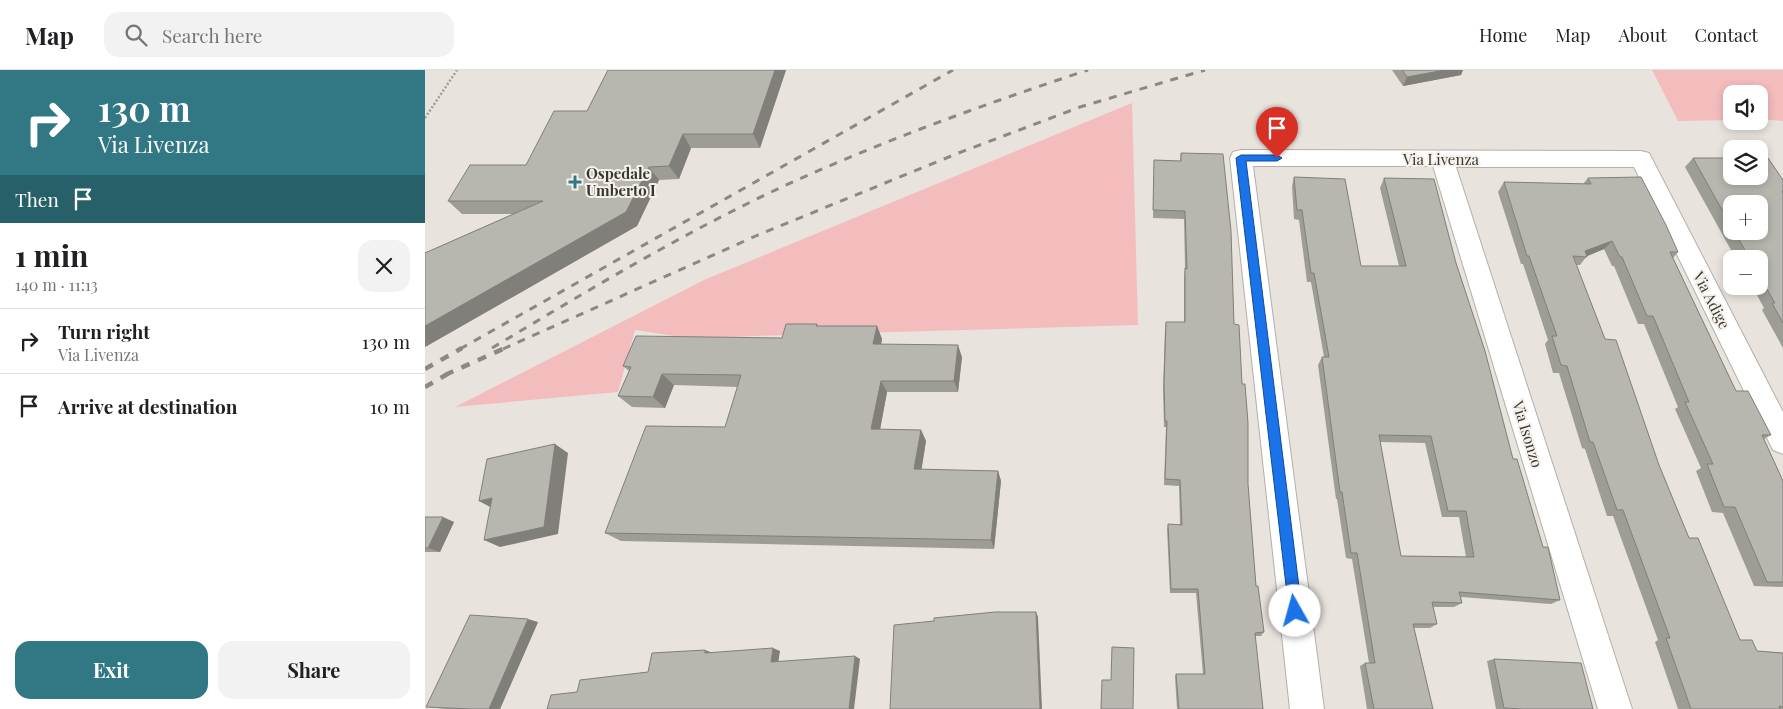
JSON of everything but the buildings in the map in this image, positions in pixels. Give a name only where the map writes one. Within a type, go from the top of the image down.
[{"type":"street","name":"Via Livenza","points":[[1307,709],[1241,158],[1641,159]]},
{"type":"street","name":"Via Isonzo","points":[[1442,158],[1615,709]]},
{"type":"street","name":"Via Adige","points":[[1641,159],[1783,441]]},
{"type":"path","points":[[425,118],[457,70]]},
{"type":"shaded area","points":[[1652,70],[1783,70],[1783,121],[1768,120],[1768,85],[1723,85],[1723,120],[1678,121]]},
{"type":"shaded area","points":[[1132,103],[1138,325],[688,338],[635,330],[618,392],[455,407],[704,280]]},
{"type":"railway","points":[[460,349],[953,70]]},
{"type":"railway","points":[[492,348],[672,243],[784,186],[821,169],[934,124],[1088,70]]},
{"type":"railway","points":[[503,349],[758,235],[956,154],[1080,107],[1205,70]]},
{"type":"railway","points":[[425,369],[462,348]]},
{"type":"railway","points":[[449,373],[505,348]]},
{"type":"railway","points":[[425,387],[449,373]]},
{"type":"place","name":"Ospedale Umberto I","points":[[575,182]]},
{"type":"route","points":[[1277,158],[1241,158],[1295,611]]}]
